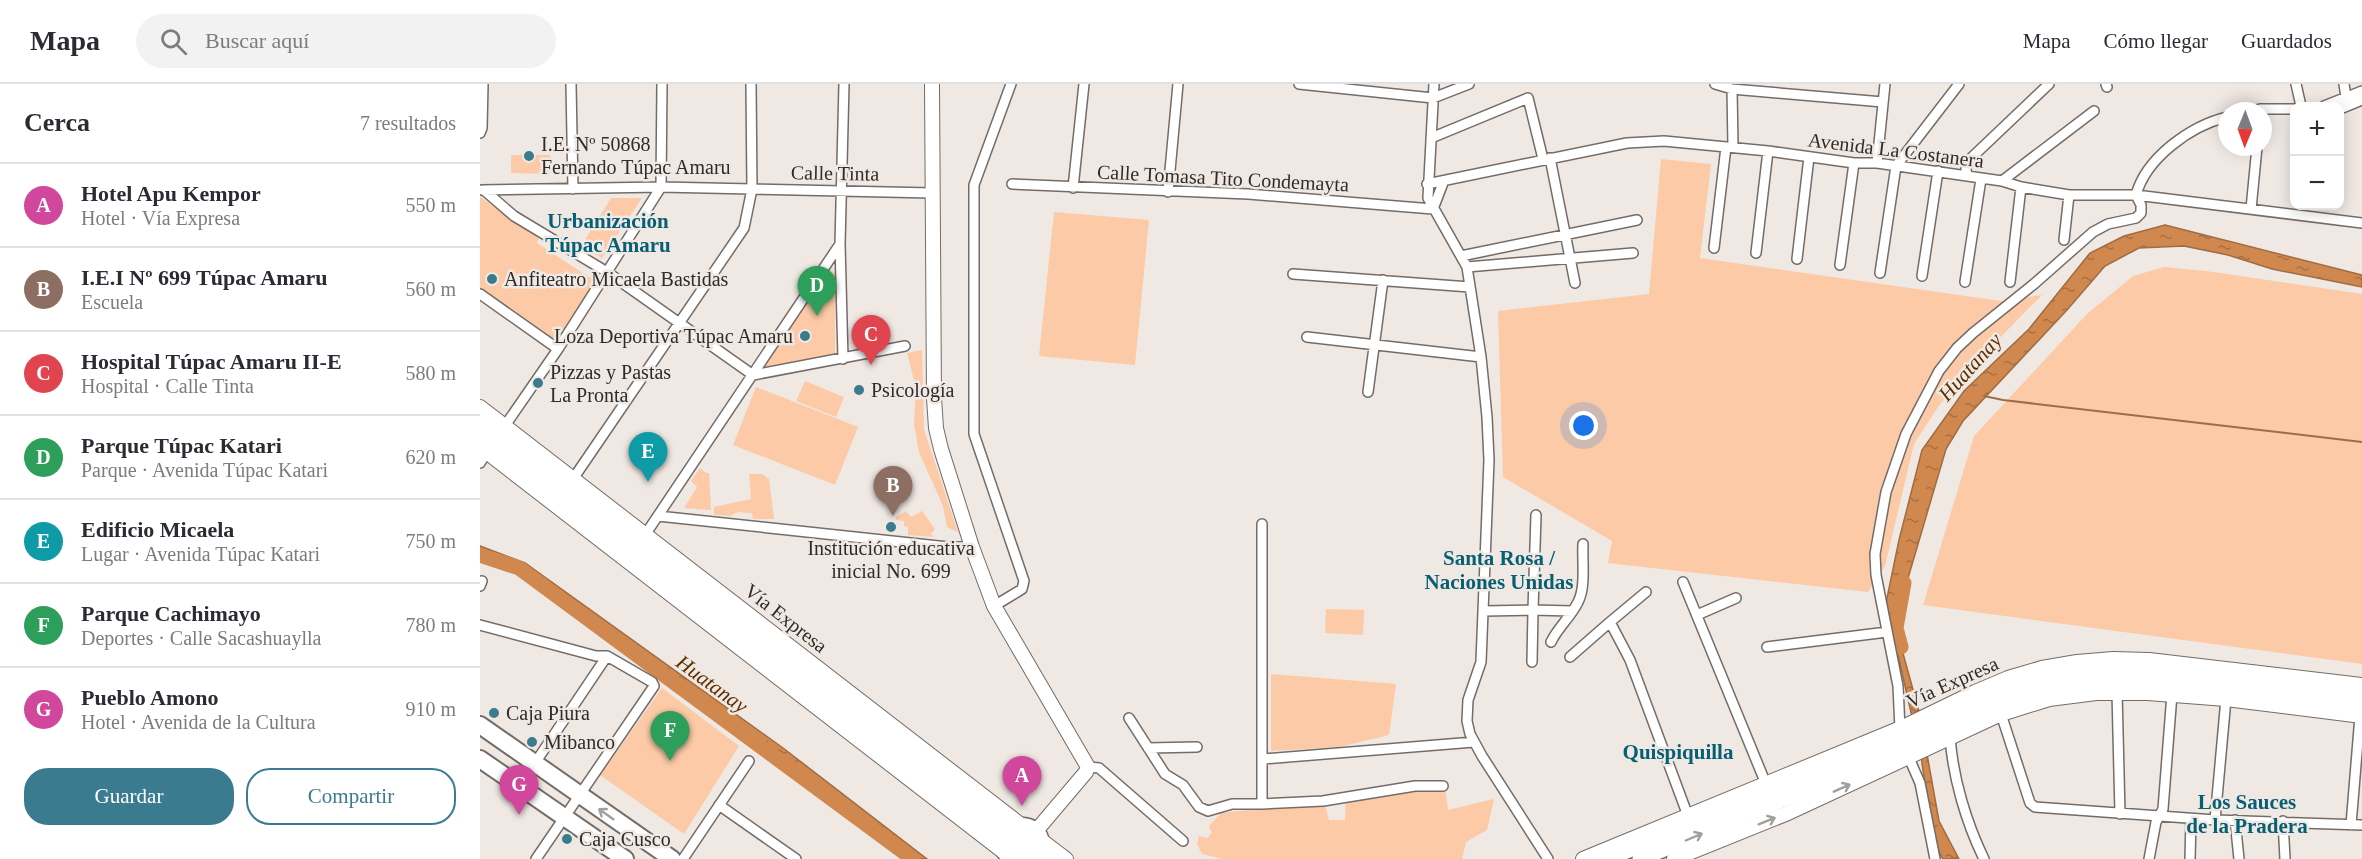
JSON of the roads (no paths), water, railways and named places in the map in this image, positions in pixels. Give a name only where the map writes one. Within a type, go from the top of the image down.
[{"type":"highway","points":[[480,725],[672,859]]},
{"type":"highway","points":[[480,759],[625,859]]},
{"type":"main road","points":[[932,84],[936,428],[972,547],[994,606],[1088,767],[1038,850]]},
{"type":"main road","name":"Vía Expresa","points":[[480,407],[489,443],[696,594],[1010,841]]},
{"type":"main road","name":"Vía Expresa","points":[[480,420],[489,443],[712,626],[762,664],[1010,841],[1066,859]]},
{"type":"main road","name":"Vía Expresa","points":[[489,443],[573,479],[781,640],[1010,841]]},
{"type":"main road","points":[[696,594],[730,600]]},
{"type":"main road","points":[[696,594],[712,626]]},
{"type":"main road","points":[[781,640],[798,673]]},
{"type":"main road","name":"Vía Expresa","points":[[1946,726],[1975,692],[2019,675],[2077,662],[2113,659],[2191,664],[2362,685]]},
{"type":"main road","points":[[762,664],[798,673]]},
{"type":"main road","name":"Vía Expresa","points":[[1640,859],[1946,726],[1987,696],[2043,677],[2101,669],[2361,713]]},
{"type":"main road","name":"Vía Expresa","points":[[2148,676],[2362,696]]},
{"type":"main road","name":"Vía Expresa","points":[[1607,859],[1946,726],[2001,714],[2049,699],[2117,692],[2172,694],[2361,713]]},
{"type":"main road","name":"Vía Expresa","points":[[1583,859],[1766,784],[1904,743]]},
{"type":"main road","name":"Vía Expresa","points":[[1674,859],[1788,813],[1904,743]]},
{"type":"main road","name":"Vía Expresa","points":[[1010,841],[1029,826],[1038,850]]},
{"type":"street","points":[[480,133],[483,84]]},
{"type":"street","points":[[570,84],[573,189]]},
{"type":"street","points":[[489,443],[558,349],[661,187],[662,84]]},
{"type":"street","points":[[573,479],[744,228],[752,189],[751,84]]},
{"type":"street","points":[[843,359],[840,244],[844,84]]},
{"type":"street","points":[[994,606],[1024,586],[974,434],[974,185],[1011,84]]},
{"type":"street","points":[[1073,188],[1084,84]]},
{"type":"street","points":[[1168,192],[1178,84]]},
{"type":"street","points":[[1299,84],[1433,98],[1469,84]]},
{"type":"street","points":[[1434,84],[1428,198],[1467,267],[1481,357],[1489,460],[1481,662],[1473,683],[1467,712],[1470,734],[1548,859]]},
{"type":"street","points":[[1715,84],[1732,89],[1884,102]]},
{"type":"street","points":[[1877,163],[1885,84]]},
{"type":"street","points":[[1880,273],[1896,166],[1959,84]]},
{"type":"street","points":[[1967,176],[1968,162],[2049,84]]},
{"type":"street","points":[[2296,84],[2300,102]]},
{"type":"street","points":[[2343,84],[2346,97]]},
{"type":"street","points":[[1714,248],[1730,147],[1732,89]]},
{"type":"street","points":[[2334,102],[2362,91]]},
{"type":"street","points":[[1431,138],[1528,98],[1566,233],[1575,283]]},
{"type":"street","points":[[2344,107],[2362,100]]},
{"type":"street","points":[[2272,109],[2290,109]]},
{"type":"street","points":[[2002,181],[2094,111]]},
{"type":"street","points":[[1935,859],[1920,783],[1904,743],[1898,686],[1875,575],[1875,554],[1880,522],[1892,472],[1906,434],[1928,391],[1957,348],[2080,242],[2108,224],[2136,218],[2141,213],[2141,205],[2136,195],[2142,177],[2156,159],[2193,131],[2218,119]]},
{"type":"street","name":"Avenida La Costanera","points":[[1427,184],[1443,183],[1627,143],[1664,141],[1938,171],[2068,195],[2136,195],[2362,223]]},
{"type":"street","points":[[1756,253],[1768,151]]},
{"type":"street","points":[[2251,209],[2256,156]]},
{"type":"street","points":[[1797,259],[1809,157]]},
{"type":"street","points":[[1840,265],[1854,163]]},
{"type":"street","points":[[1922,276],[1938,171]]},
{"type":"street","points":[[1965,282],[1981,179]]},
{"type":"street","points":[[1433,208],[1443,183]]},
{"type":"street","name":"Calle Tomasa Tito Condemayta","points":[[1012,184],[1248,194],[1433,208]]},
{"type":"street","name":"Calle Tinta","points":[[482,190],[661,187],[932,194]]},
{"type":"street","points":[[2010,282],[2021,187]]},
{"type":"street","name":"Calle Tinta","points":[[482,190],[514,216],[607,272],[753,375]]},
{"type":"street","points":[[2064,240],[2068,195]]},
{"type":"street","points":[[2308,216],[2309,210]]},
{"type":"street","points":[[1461,256],[1636,219]]},
{"type":"street","points":[[645,535],[840,244]]},
{"type":"street","points":[[1467,267],[1633,253]]},
{"type":"street","points":[[1293,274],[1470,287]]},
{"type":"street","points":[[1368,392],[1383,280]]},
{"type":"street","points":[[480,294],[558,349]]},
{"type":"street","points":[[1307,337],[1481,357]]},
{"type":"street","points":[[753,375],[905,346]]},
{"type":"street","points":[[1532,662],[1536,515]]},
{"type":"street","points":[[658,516],[948,547],[972,547]]},
{"type":"street","points":[[1262,524],[1262,804]]},
{"type":"street","points":[[1551,642],[1556,630],[1572,611],[1582,593],[1582,544]]},
{"type":"street","points":[[1683,582],[1766,784]]},
{"type":"street","points":[[1570,657],[1646,592]]},
{"type":"street","points":[[1697,615],[1736,598]]},
{"type":"street","points":[[1483,611],[1572,611]]},
{"type":"street","points":[[1610,622],[1630,660],[1688,816]]},
{"type":"street","points":[[480,625],[596,656],[607,656],[652,682],[652,690],[536,859]]},
{"type":"street","points":[[1767,647],[1887,632]]},
{"type":"street","points":[[535,763],[607,656]]},
{"type":"street","points":[[2117,692],[2120,814]]},
{"type":"street","points":[[2149,859],[2163,809],[2172,694]]},
{"type":"street","points":[[2215,820],[2226,699]]},
{"type":"street","points":[[2351,825],[2361,713]]},
{"type":"street","points":[[2001,714],[2032,806],[2191,819],[2362,825]]},
{"type":"street","points":[[1129,718],[1165,774],[1183,785],[1199,807],[1208,811],[1232,804],[1323,801],[1415,786],[1443,786]]},
{"type":"street","points":[[1946,726],[1963,803],[1973,836],[1984,859]]},
{"type":"street","points":[[1263,759],[1474,742]]},
{"type":"street","points":[[1148,748],[1197,747]]},
{"type":"street","points":[[683,859],[749,761]]},
{"type":"street","points":[[1088,767],[1099,768],[1183,841]]},
{"type":"street","points":[[719,805],[796,859]]},
{"type":"street","points":[[2190,859],[2191,819]]},
{"type":"street","points":[[2235,820],[2239,859]]},
{"type":"street","points":[[2283,821],[2285,859]]},
{"type":"water","points":[[2165,225],[2362,275],[2362,287],[2272,269],[2228,255],[2184,246],[2139,248],[2105,266],[1963,421],[1946,449],[1901,602],[1896,628],[1920,715],[1939,821],[1959,859],[1943,859],[1933,842],[1921,756],[1886,603],[1922,450],[1964,391],[2029,329],[2090,253],[2124,236]]},
{"type":"water","points":[[480,546],[525,563],[783,748],[927,859],[913,859],[519,568],[480,555]]},
{"type":"waterway","points":[[1984,396],[2362,442]]},
{"type":"waterway","name":"Huatanay","points":[[480,555],[519,568],[913,859]]},
{"type":"waterway","name":"Huatanay","points":[[1901,647],[1896,628],[1904,583]]},
{"type":"place","name":"I.E. Nº 50868 Fernando Túpac Amaru","points":[[529,156]]},
{"type":"place","name":"Anfiteatro Micaela Bastidas","points":[[492,279]]},
{"type":"place","name":"Parque Túpac Katari","points":[[817,316]]},
{"type":"place","name":"Loza Deportiva Túpac Amaru","points":[[805,336]]},
{"type":"place","name":"Hospital Túpac Amaru II-E","points":[[871,365]]},
{"type":"place","name":"Pizzas y Pastas La Pronta","points":[[538,383]]},
{"type":"place","name":"Psicología","points":[[859,390]]},
{"type":"place","name":"Edificio Micaela","points":[[648,482]]},
{"type":"place","name":"I.E.I Nº 699 Túpac Amaru","points":[[893,516]]},
{"type":"place","name":"Institución educativa inicial No. 699","points":[[891,527]]},
{"type":"place","name":"Caja Piura","points":[[494,713]]},
{"type":"place","name":"Mibanco","points":[[532,742]]},
{"type":"place","name":"Parque Cachimayo","points":[[670,761]]},
{"type":"place","name":"Hotel Apu Kempor","points":[[1022,806]]},
{"type":"place","name":"Pueblo Amono","points":[[519,815]]},
{"type":"place","name":"Caja Cusco","points":[[567,839]]},
{"type":"district","name":"Urbanización Túpac Amaru","points":[[608,233]]},
{"type":"district","name":"Santa Rosa / Naciones Unidas","points":[[1499,570]]},
{"type":"district","name":"Quispiquilla","points":[[1678,752]]},
{"type":"district","name":"Los Sauces de la Pradera","points":[[2247,814]]}]
